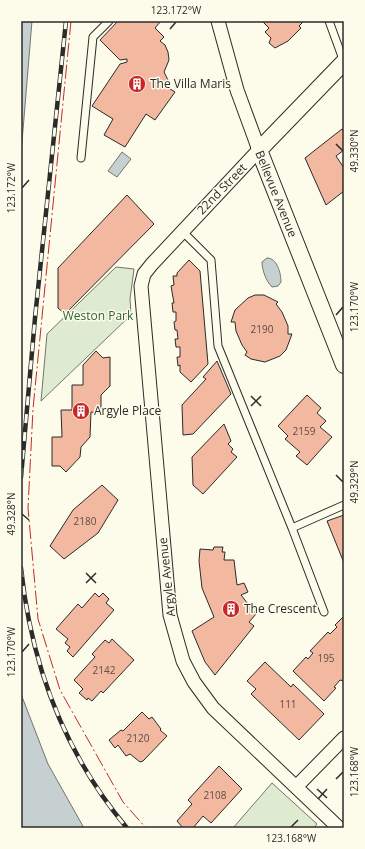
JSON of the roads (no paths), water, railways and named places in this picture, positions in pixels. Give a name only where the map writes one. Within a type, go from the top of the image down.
[{"type":"street","name":"Bellevue Avenue","points":[[218,21],[237,90],[259,150],[344,365]]},
{"type":"street","name":"22nd Street","points":[[141,286],[144,274],[152,264],[344,62]]},
{"type":"street","name":"Argyle Avenue","points":[[141,286],[170,615],[183,661],[194,682],[213,708],[339,828]]},
{"type":"street","points":[[296,788],[344,738]]},
{"type":"lane","points":[[81,158],[93,37],[109,21]]},
{"type":"lane","points":[[329,21],[344,62]]},
{"type":"lane","points":[[182,231],[211,260],[218,346],[292,528],[324,612]]},
{"type":"lane","points":[[292,528],[344,505]]},
{"type":"railway","points":[[21,477],[35,318],[66,21]]},
{"type":"railway","points":[[21,568],[33,639],[54,706],[69,739],[86,770],[105,800],[127,828]]},
{"type":"place","name":"The Villa Maris","points":[[137,84]]},
{"type":"place","name":"Argyle Place","points":[[81,411]]},
{"type":"place","name":"The Crescent","points":[[231,609]]},
{"type":"park label","name":"Weston Park","points":[[98,316]]}]
